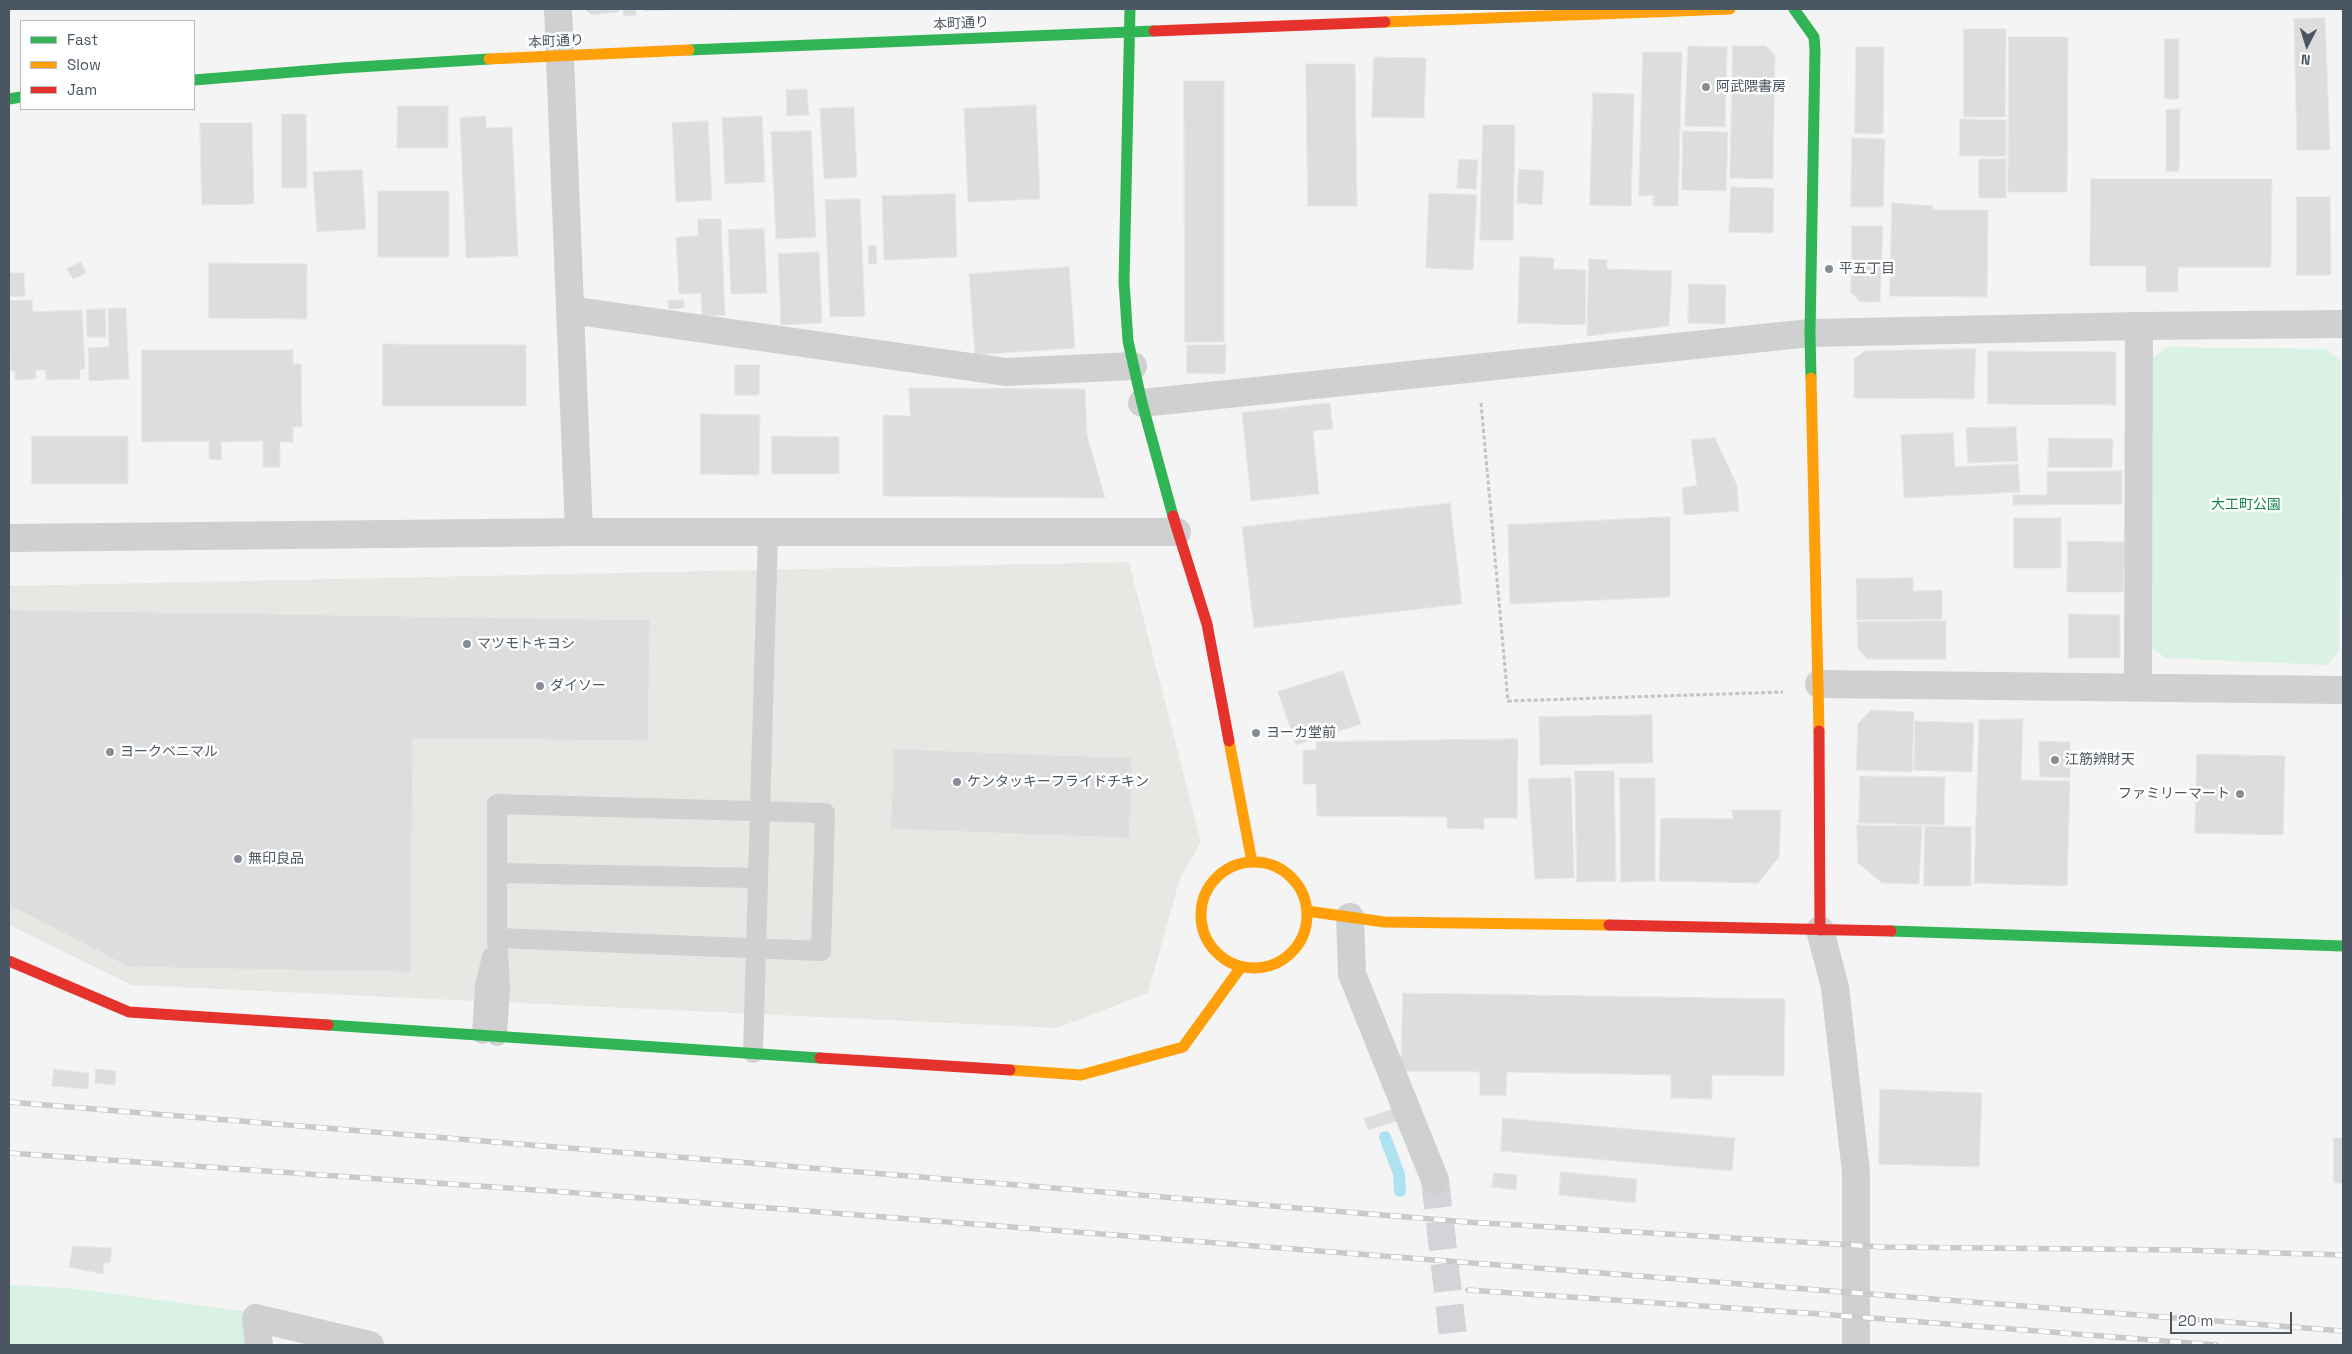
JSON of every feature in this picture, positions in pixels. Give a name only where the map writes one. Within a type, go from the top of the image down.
[{"type":"street","points":[[558,9],[579,532]]},
{"type":"street","points":[[1130,9],[1124,282],[1128,341],[1142,403],[1177,532],[1207,624],[1252,862]]},
{"type":"street","name":"本町通り","points":[[195,80],[281,71],[560,56],[1130,31],[1730,9]]},
{"type":"street","points":[[1794,9],[1814,37],[1810,333],[1819,684],[1820,930],[1835,987],[1856,1172],[1856,1345]]},
{"type":"street","points":[[570,310],[1006,372],[1133,366]]},
{"type":"street","points":[[1142,403],[1810,333],[2343,324]]},
{"type":"street","points":[[2138,686],[2139,326]]},
{"type":"street","points":[[9,538],[579,532],[1177,532]]},
{"type":"street","points":[[1819,684],[2138,686],[2343,690]]},
{"type":"street","points":[[1252,862],[1269,864],[1285,872],[1298,885],[1306,902],[1307,920],[1303,937],[1292,953],[1277,964],[1260,968],[1241,968],[1224,960],[1211,948],[1203,933],[1200,916],[1202,900],[1210,885],[1221,872],[1235,865],[1252,862]]},
{"type":"street","points":[[1306,911],[1384,922],[1820,930],[2343,946]]},
{"type":"street","points":[[1350,917],[1352,974],[1435,1180]]},
{"type":"street","points":[[9,961],[129,1012],[1080,1075],[1183,1048],[1241,968]]},
{"type":"street","points":[[258,1345],[256,1318],[370,1345]]},
{"type":"lane","points":[[753,1054],[768,533]]},
{"type":"lane","points":[[490,1036],[485,986],[497,938],[498,804],[825,813],[821,951],[756,950],[497,938]]},
{"type":"lane","points":[[497,873],[758,878]]},
{"type":"path","points":[[1477,368],[1508,701],[1794,692],[1819,684]]},
{"type":"shaded area","points":[[1129,562],[1201,842],[1180,878],[1148,993],[1057,1028],[132,985],[9,925],[9,586]]},
{"type":"green space","name":"大工町公園","points":[[2167,347],[2325,349],[2341,361],[2339,651],[2327,665],[2166,658],[2152,648],[2153,358]]},
{"type":"green space","points":[[9,1285],[69,1288],[250,1312],[253,1345],[9,1345]]},
{"type":"building","points":[[585,9],[619,9],[619,12],[592,15]]},
{"type":"building","points":[[623,9],[636,9],[636,15],[624,16]]},
{"type":"building","points":[[644,9],[688,9],[644,11]]},
{"type":"building","points":[[727,9],[760,9],[727,10]]},
{"type":"building","points":[[2325,18],[2330,150],[2297,150],[2294,19]]},
{"type":"building","points":[[1964,29],[2006,29],[2005,117],[1964,117]]},
{"type":"building","points":[[2009,37],[2068,37],[2067,192],[2008,192]]},
{"type":"building","points":[[2165,39],[2179,39],[2179,99],[2165,99]]},
{"type":"building","name":"阿武隈書房","points":[[1688,46],[1727,47],[1725,127],[1685,126]]},
{"type":"building","points":[[1733,46],[1766,46],[1775,55],[1773,179],[1730,178]]},
{"type":"building","points":[[1856,47],[1884,47],[1883,134],[1855,133]]},
{"type":"building","points":[[1643,52],[1682,52],[1678,206],[1653,206],[1653,195],[1639,196]]},
{"type":"building","points":[[1374,57],[1426,58],[1424,118],[1372,117]]},
{"type":"building","points":[[1306,64],[1355,64],[1357,206],[1308,206]]},
{"type":"building","points":[[1184,81],[1224,81],[1224,342],[1185,342]]},
{"type":"building","points":[[807,89],[809,115],[787,116],[786,90]]},
{"type":"building","points":[[1593,93],[1634,94],[1631,206],[1590,205]]},
{"type":"building","points":[[1036,105],[1040,199],[968,202],[964,109]]},
{"type":"building","points":[[398,106],[448,106],[448,148],[397,148]]},
{"type":"building","points":[[854,107],[857,177],[824,179],[820,109]]},
{"type":"building","points":[[2180,109],[2179,171],[2166,172],[2166,110]]},
{"type":"building","points":[[282,114],[306,114],[307,188],[282,188]]},
{"type":"building","points":[[486,116],[486,128],[512,127],[518,256],[466,258],[460,118]]},
{"type":"building","points":[[762,116],[765,182],[725,184],[722,118]]},
{"type":"building","points":[[1960,119],[2006,120],[2006,156],[1960,156]]},
{"type":"building","points":[[708,121],[712,200],[676,202],[672,123]]},
{"type":"building","points":[[200,123],[252,123],[254,204],[202,205]]},
{"type":"building","points":[[1483,125],[1515,125],[1513,240],[1480,240]]},
{"type":"building","points":[[811,131],[816,237],[776,239],[771,132]]},
{"type":"building","points":[[1683,131],[1728,132],[1726,191],[1682,190]]},
{"type":"building","points":[[1852,138],[1885,139],[1883,207],[1851,207]]},
{"type":"building","points":[[1459,159],[1478,160],[1476,189],[1457,188]]},
{"type":"building","points":[[1979,159],[2006,159],[2006,198],[1979,198]]},
{"type":"building","points":[[1519,169],[1544,171],[1542,205],[1517,203]]},
{"type":"building","points":[[362,170],[366,229],[317,232],[313,172]]},
{"type":"building","points":[[2091,179],[2272,179],[2271,267],[2178,267],[2178,292],[2146,292],[2146,266],[2090,266]]},
{"type":"building","points":[[1731,187],[1774,188],[1773,233],[1729,232]]},
{"type":"building","points":[[378,191],[449,191],[449,257],[378,257]]},
{"type":"building","points":[[1429,193],[1477,195],[1473,270],[1426,268]]},
{"type":"building","points":[[955,194],[957,257],[884,260],[882,196]]},
{"type":"building","points":[[2297,197],[2330,197],[2331,275],[2297,275]]},
{"type":"building","points":[[860,199],[865,316],[830,317],[825,200]]},
{"type":"building","points":[[1892,203],[1933,206],[1933,210],[1988,210],[1987,297],[1890,296]]},
{"type":"building","points":[[698,219],[721,219],[725,315],[702,316],[701,293],[679,294],[676,237],[698,236]]},
{"type":"building","points":[[1852,226],[1883,226],[1880,302],[1860,302],[1851,292]]},
{"type":"building","points":[[764,229],[767,293],[731,294],[728,230]]},
{"type":"building","points":[[869,245],[876,245],[877,264],[869,264]]},
{"type":"building","points":[[819,252],[822,323],[781,325],[778,254]]},
{"type":"building","points":[[1520,256],[1554,258],[1553,269],[1586,270],[1585,325],[1518,323]]},
{"type":"building","points":[[1589,259],[1607,260],[1607,269],[1672,271],[1669,326],[1587,336]]},
{"type":"building","points":[[81,262],[86,273],[73,279],[67,269]]},
{"type":"building","points":[[209,263],[307,264],[307,319],[209,318]]},
{"type":"building","points":[[1069,267],[1075,348],[975,355],[969,274]]},
{"type":"building","points":[[9,273],[24,273],[25,296],[9,297]]},
{"type":"building","points":[[1689,284],[1726,285],[1725,324],[1688,323]]},
{"type":"building","points":[[32,300],[33,312],[82,310],[85,369],[80,369],[80,379],[46,380],[46,370],[36,370],[36,379],[15,380],[15,371],[11,371],[10,301]]},
{"type":"building","points":[[684,300],[684,308],[669,309],[668,301]]},
{"type":"building","points":[[126,308],[129,379],[89,381],[88,348],[109,347],[108,309]]},
{"type":"building","points":[[105,309],[106,337],[87,337],[86,310]]},
{"type":"building","points":[[383,344],[526,345],[526,406],[383,406]]},
{"type":"building","points":[[1187,345],[1226,345],[1225,374],[1187,373]]},
{"type":"building","points":[[1976,349],[1974,399],[1854,398],[1854,359],[1865,351]]},
{"type":"building","points":[[142,350],[293,350],[293,364],[301,364],[302,427],[293,427],[293,442],[280,442],[280,467],[263,467],[263,441],[221,442],[222,460],[209,459],[209,441],[142,442]]},
{"type":"building","points":[[1988,351],[2116,352],[2116,405],[1988,404]]},
{"type":"building","points":[[735,365],[760,365],[759,395],[735,395]]},
{"type":"building","points":[[909,388],[1085,389],[1087,435],[1105,498],[883,496],[883,415],[910,416]]},
{"type":"building","points":[[1330,403],[1333,429],[1313,431],[1319,494],[1251,501],[1242,413]]},
{"type":"building","points":[[701,414],[760,415],[759,475],[701,474]]},
{"type":"building","points":[[2016,427],[2018,461],[1968,463],[1966,428]]},
{"type":"building","points":[[1953,433],[1955,467],[2018,464],[2020,492],[1904,498],[1901,435]]},
{"type":"building","points":[[32,436],[128,436],[128,484],[32,484]]},
{"type":"building","points":[[772,436],[839,437],[839,474],[772,474]]},
{"type":"building","points":[[1715,438],[1737,485],[1739,511],[1684,515],[1682,488],[1697,485],[1691,440]]},
{"type":"building","points":[[2049,438],[2113,439],[2112,468],[2048,467]]},
{"type":"building","points":[[2122,471],[2122,504],[2013,505],[2013,495],[2047,495],[2047,472]]},
{"type":"building","points":[[1450,503],[1462,604],[1254,628],[1242,527]]},
{"type":"building","points":[[1670,517],[1670,597],[1510,604],[1508,525]]},
{"type":"building","points":[[2014,518],[2061,518],[2061,568],[2014,568]]},
{"type":"building","points":[[2068,541],[2125,542],[2123,592],[2067,592]]},
{"type":"building","points":[[1913,578],[1913,591],[1942,590],[1942,619],[1857,620],[1856,579]]},
{"type":"building","points":[[9,610],[650,620],[648,741],[413,738],[410,972],[129,967],[9,905]]},
{"type":"building","points":[[2069,614],[2120,615],[2120,658],[2069,658]]},
{"type":"building","points":[[1946,621],[1946,659],[1867,659],[1858,649],[1857,622]]},
{"type":"building","points":[[1343,671],[1361,724],[1296,745],[1278,692]]},
{"type":"building","points":[[1871,710],[1914,712],[1912,772],[1856,770],[1858,724]]},
{"type":"building","points":[[1652,715],[1653,763],[1540,765],[1539,717]]},
{"type":"building","points":[[2023,719],[2021,780],[2070,781],[2067,886],[1974,883],[1979,720]]},
{"type":"building","points":[[1915,721],[1974,723],[1972,772],[1914,770]]},
{"type":"building","points":[[1518,739],[1517,818],[1484,818],[1484,829],[1447,828],[1447,817],[1317,816],[1316,784],[1303,784],[1303,750],[1316,750],[1316,742]]},
{"type":"building","name":"江筋辨財天","points":[[2039,741],[2070,742],[2070,778],[2040,777]]},
{"type":"building","points":[[894,749],[1132,758],[1129,838],[891,829]]},
{"type":"building","name":"ファミリーマート","points":[[2197,754],[2285,756],[2283,835],[2195,833]]},
{"type":"building","points":[[1575,771],[1614,771],[1616,881],[1577,882]]},
{"type":"building","points":[[1860,776],[1945,777],[1944,825],[1859,823]]},
{"type":"building","points":[[1571,778],[1574,878],[1535,879],[1528,779]]},
{"type":"building","points":[[1620,778],[1655,778],[1655,881],[1621,882]]},
{"type":"building","points":[[1732,810],[1781,810],[1779,857],[1758,883],[1659,881],[1661,818],[1733,819]]},
{"type":"building","points":[[1857,825],[1922,826],[1919,884],[1882,883],[1858,863]]},
{"type":"building","points":[[1925,826],[1971,827],[1971,886],[1924,886]]},
{"type":"building","points":[[1403,993],[1785,999],[1784,1076],[1712,1075],[1712,1099],[1671,1098],[1671,1075],[1507,1072],[1506,1096],[1480,1095],[1480,1072],[1401,1071]]},
{"type":"building","points":[[54,1069],[89,1073],[88,1089],[52,1086]]},
{"type":"building","points":[[96,1069],[116,1071],[115,1085],[95,1083]]},
{"type":"building","points":[[1880,1089],[1982,1093],[1979,1167],[1879,1164]]},
{"type":"building","points":[[1396,1108],[1400,1120],[1368,1130],[1364,1119]]},
{"type":"building","points":[[1503,1118],[1735,1138],[1732,1171],[1501,1151]]},
{"type":"building","points":[[2334,1138],[2343,1138],[2343,1183],[2334,1183]]},
{"type":"building","points":[[1561,1172],[1637,1179],[1635,1203],[1559,1195]]},
{"type":"building","points":[[1494,1173],[1517,1175],[1516,1190],[1492,1187]]},
{"type":"building","points":[[73,1246],[112,1248],[110,1263],[104,1263],[103,1274],[69,1267]]},
{"type":"waterway","points":[[1385,1137],[1399,1174],[1400,1191]]},
{"type":"tunnel","points":[[1435,1180],[1454,1345]]},
{"type":"railway","points":[[9,1102],[1467,1222],[1883,1247],[2183,1250],[2343,1255]]},
{"type":"railway","points":[[9,1153],[564,1192],[2343,1331]]},
{"type":"railway","points":[[1468,1290],[1820,1314],[2216,1345]]},
{"type":"traffic: fast","points":[[1130,9],[1124,282],[1128,341],[1142,403],[1173,516]]},
{"type":"traffic: fast","points":[[1794,9],[1814,37],[1815,50],[1810,333],[1811,378]]},
{"type":"traffic: fast","points":[[689,50],[1154,31]]},
{"type":"traffic: fast","points":[[195,80],[489,59]]},
{"type":"traffic: fast","points":[[9,99],[20,97]]},
{"type":"traffic: fast","points":[[1891,931],[2343,946]]},
{"type":"traffic: fast","points":[[328,1025],[820,1058]]},
{"type":"traffic: slow","points":[[1385,22],[1730,9]]},
{"type":"traffic: slow","points":[[489,59],[689,50]]},
{"type":"traffic: slow","points":[[1811,378],[1819,731]]},
{"type":"traffic: slow","points":[[1229,741],[1252,862]]},
{"type":"traffic: slow","points":[[1254,862],[1274,866],[1292,877],[1303,895],[1307,915],[1303,935],[1292,953],[1274,964],[1254,968],[1234,964],[1216,953],[1205,935],[1201,915],[1205,895],[1216,877],[1234,866],[1254,862]]},
{"type":"traffic: slow","points":[[1307,911],[1384,922],[1609,925]]},
{"type":"traffic: slow","points":[[1010,1070],[1081,1075],[1183,1047],[1241,967]]},
{"type":"traffic: jam","points":[[1154,31],[1385,22]]},
{"type":"traffic: jam","points":[[1173,516],[1207,624],[1229,741]]},
{"type":"traffic: jam","points":[[1819,731],[1820,930]]},
{"type":"traffic: jam","points":[[1609,925],[1891,931]]},
{"type":"traffic: jam","points":[[9,961],[129,1012],[328,1025]]},
{"type":"traffic: jam","points":[[820,1058],[1010,1070]]},
{"type":"place","name":"阿武隈書房","points":[[1706,87]]},
{"type":"place","name":"平五丁目","points":[[1829,269]]},
{"type":"place","name":"マツモトキヨシ","points":[[467,644]]},
{"type":"place","name":"ダイソー","points":[[540,686]]},
{"type":"place","name":"ヨーカ堂前","points":[[1256,733]]},
{"type":"place","name":"ヨークベニマル","points":[[110,752]]},
{"type":"place","name":"江筋辨財天","points":[[2055,760]]},
{"type":"place","name":"ケンタッキーフライドチキン","points":[[957,782]]},
{"type":"place","name":"ファミリーマート","points":[[2240,794]]},
{"type":"place","name":"無印良品","points":[[238,859]]}]
